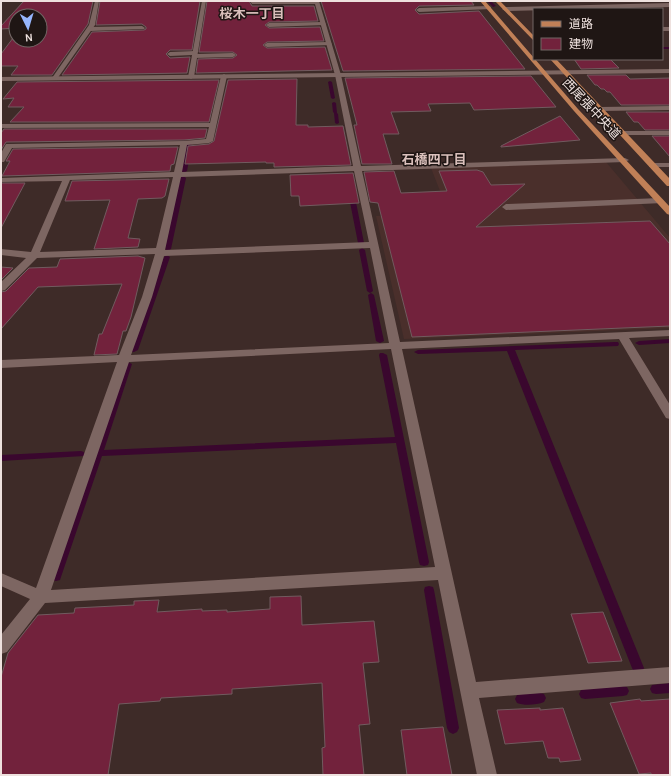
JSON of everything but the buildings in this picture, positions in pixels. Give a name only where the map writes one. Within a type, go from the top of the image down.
[{"type":"main road","name":"西尾張中央道","points":[[482,1],[544,73],[670,212]]},
{"type":"main road","points":[[498,1],[533,38]]},
{"type":"main road","name":"西尾張中央道","points":[[554,60],[670,184]]},
{"type":"street","points":[[55,78],[90,29],[98,1]]},
{"type":"street","points":[[191,77],[204,1]]},
{"type":"street","points":[[252,1],[252,3],[317,1],[338,75],[488,775]]},
{"type":"street","points":[[546,8],[670,5]]},
{"type":"street","points":[[419,10],[489,8]]},
{"type":"street","points":[[505,9],[533,8]]},
{"type":"street","points":[[269,25],[323,24]]},
{"type":"street","points":[[90,29],[142,28]]},
{"type":"street","points":[[267,45],[329,44]]},
{"type":"street","points":[[170,54],[233,55]]},
{"type":"street","points":[[1,79],[670,71]]},
{"type":"street","points":[[1,159],[9,146],[184,143],[209,141],[224,76]]},
{"type":"street","points":[[600,110],[670,108]]},
{"type":"street","points":[[1,126],[212,125]]},
{"type":"street","points":[[623,133],[670,133]]},
{"type":"street","points":[[1,647],[42,597],[124,358],[147,297],[160,252],[184,143]]},
{"type":"street","points":[[1,180],[624,160]]},
{"type":"street","points":[[652,165],[670,164]]},
{"type":"street","points":[[1,288],[34,255],[67,178]]},
{"type":"street","points":[[506,207],[660,201]]},
{"type":"street","points":[[1,252],[34,255],[374,245]]},
{"type":"street","points":[[1,364],[670,333]]},
{"type":"street","points":[[622,335],[670,415]]},
{"type":"street","points":[[1,579],[42,597],[444,572]]},
{"type":"street","points":[[470,691],[670,675]]},
{"type":"shaded area","points":[[606,162],[670,238],[670,328],[404,339],[376,216],[449,214],[431,168]]},
{"type":"waterway","points":[[489,1],[494,6]]},
{"type":"waterway","points":[[663,48],[670,48]]},
{"type":"waterway","points":[[330,82],[333,98]]},
{"type":"waterway","points":[[334,103],[335,112]]},
{"type":"waterway","points":[[336,114],[337,123]]},
{"type":"waterway","points":[[184,171],[189,145]]},
{"type":"waterway","points":[[168,249],[183,178]]},
{"type":"waterway","points":[[352,197],[361,243]]},
{"type":"waterway","points":[[362,250],[370,291]]},
{"type":"waterway","points":[[134,350],[167,257]]},
{"type":"waterway","points":[[371,295],[380,341]]},
{"type":"waterway","points":[[639,343],[670,341]]},
{"type":"waterway","points":[[510,348],[615,344]]},
{"type":"waterway","points":[[418,352],[510,348]]},
{"type":"waterway","points":[[510,348],[638,668]]},
{"type":"waterway","points":[[383,355],[424,562]]},
{"type":"waterway","points":[[99,453],[128,364]]},
{"type":"waterway","points":[[99,453],[399,440]]},
{"type":"waterway","points":[[56,577],[99,453]]},
{"type":"waterway","points":[[1,458],[81,454]]},
{"type":"waterway","points":[[429,590],[453,728]]},
{"type":"waterway","points":[[656,689],[670,688]]},
{"type":"waterway","points":[[585,694],[623,691]]},
{"type":"waterway","points":[[521,699],[540,698]]},
{"type":"district","name":"桜木一丁目","points":[[252,13]]},
{"type":"district","name":"石橋四丁目","points":[[434,159]]}]
